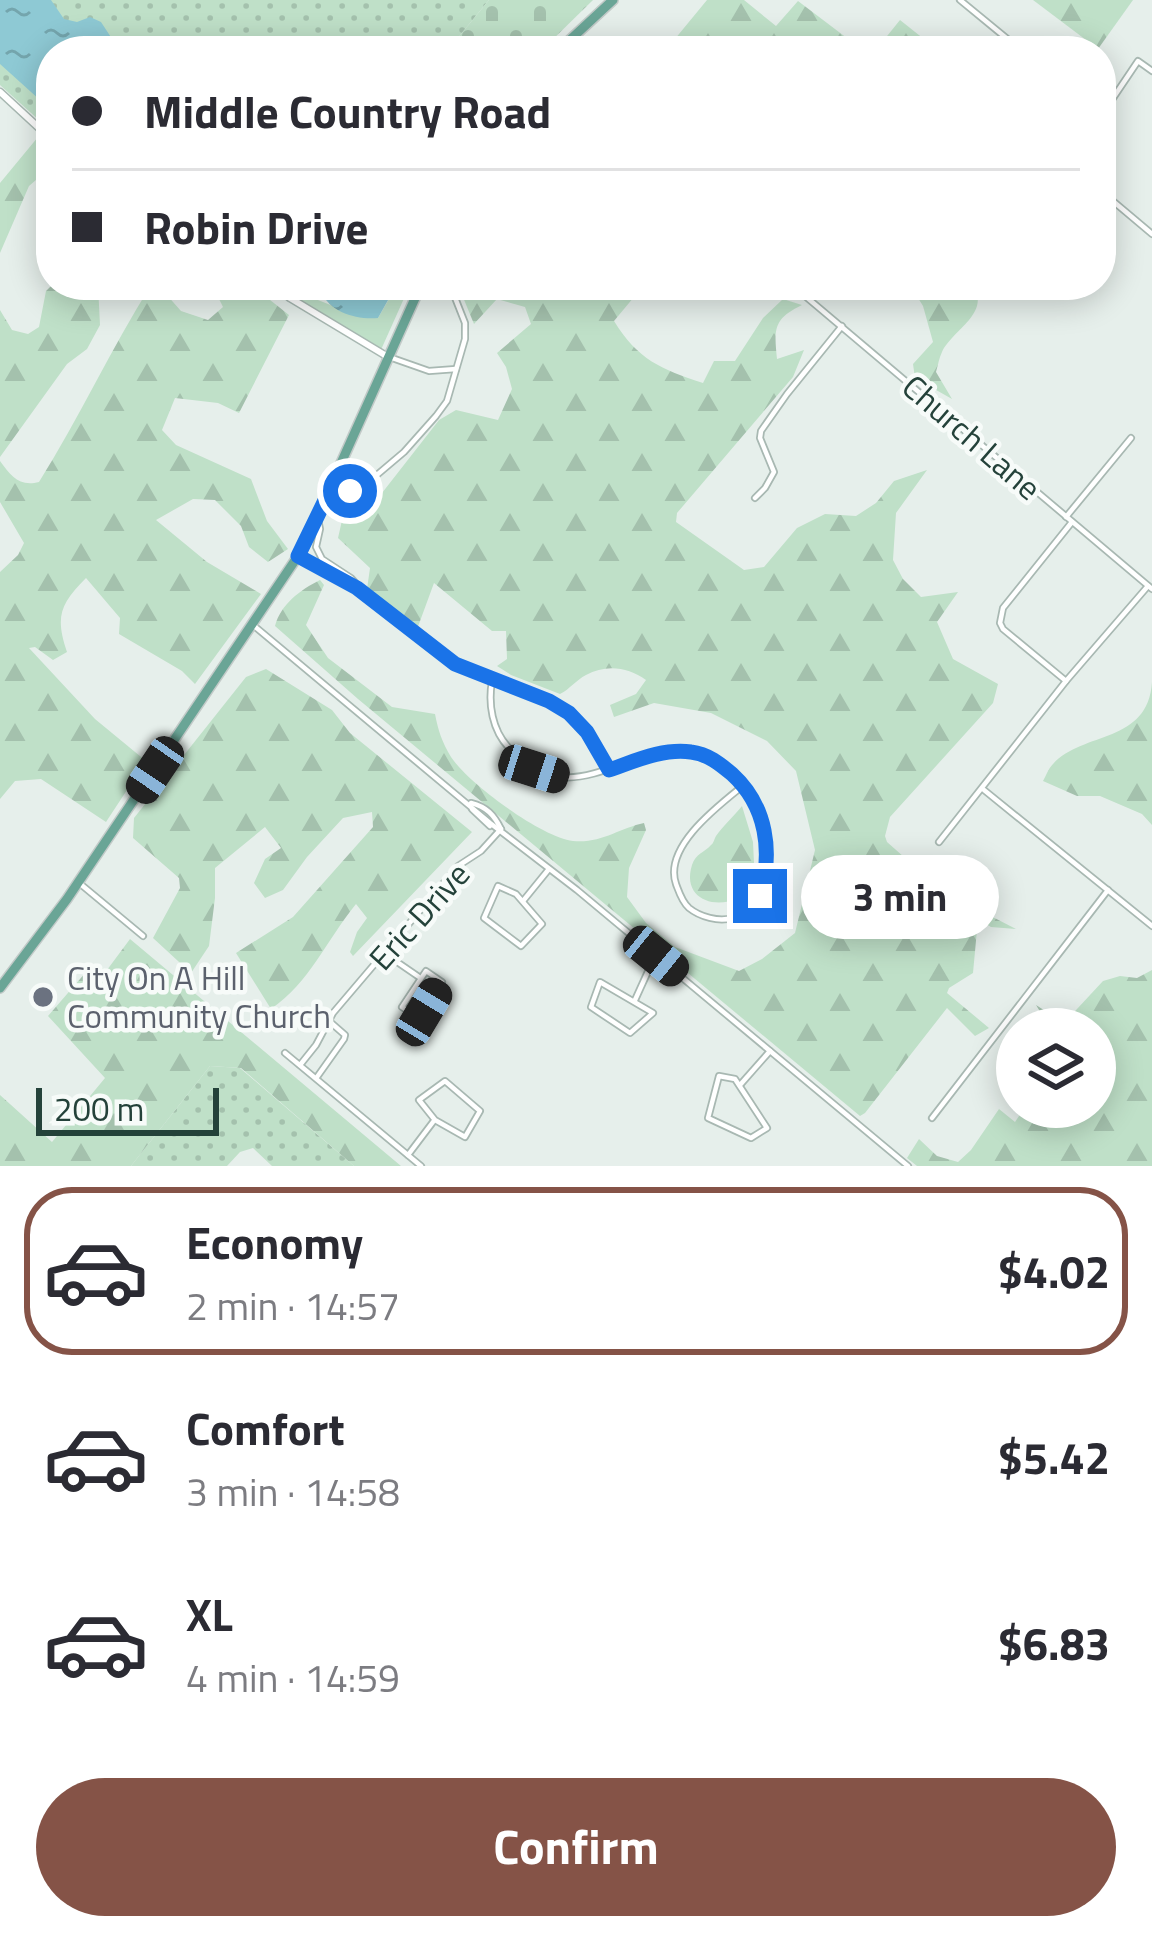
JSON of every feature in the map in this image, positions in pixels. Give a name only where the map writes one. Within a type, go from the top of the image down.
[{"type":"main road","points":[[574,36],[613,0]]},
{"type":"main road","points":[[0,988],[78,882],[298,556],[414,300]]},
{"type":"street","points":[[960,0],[1004,36]]},
{"type":"street","points":[[1116,93],[1138,61],[1152,71]]},
{"type":"street","points":[[2,98],[36,126]]},
{"type":"street","points":[[1116,204],[1152,234]]},
{"type":"street","points":[[293,300],[388,357],[429,370],[456,369]]},
{"type":"street","points":[[357,588],[318,554],[320,514],[338,497],[352,496],[404,452],[447,401],[465,339],[465,323],[456,300]]},
{"type":"street","name":"Church Lane","points":[[810,300],[1150,587]]},
{"type":"street","points":[[755,498],[774,472],[761,430],[842,326]]},
{"type":"street","points":[[1066,681],[1003,629],[1002,611],[1131,438]]},
{"type":"street","points":[[332,486],[358,490]]},
{"type":"street","points":[[298,556],[357,588],[455,664],[569,713],[587,732],[609,770]]},
{"type":"street","points":[[939,842],[1066,681],[1150,587]]},
{"type":"street","points":[[254,625],[467,802],[483,821],[549,868],[908,1166]]},
{"type":"street","points":[[492,680],[492,716],[500,739],[534,769],[583,778],[646,757],[695,752],[718,762],[744,785],[760,812],[765,840],[766,875],[760,896],[746,911],[727,920],[706,917],[688,908],[680,895],[672,874],[675,858],[717,807],[744,785]]},
{"type":"street","points":[[982,788],[1152,926]]},
{"type":"street","points":[[467,802],[494,815],[501,830]]},
{"type":"street","name":"Eric Drive","points":[[300,1065],[329,1021],[461,862],[481,851],[501,830]]},
{"type":"street","points":[[523,901],[549,868]]},
{"type":"street","points":[[78,882],[143,936]]},
{"type":"street","points":[[498,886],[523,901],[542,924],[521,946],[484,918],[498,886]]},
{"type":"street","points":[[932,1118],[1108,890]]},
{"type":"street","points":[[384,953],[420,977]]},
{"type":"street","points":[[634,1002],[656,956]]},
{"type":"street","points":[[426,971],[442,982],[424,1012],[416,1016],[402,1007],[420,977],[426,971]]},
{"type":"street","points":[[600,982],[634,1002],[653,1013],[630,1033],[591,1007],[600,982]]},
{"type":"street","points":[[316,1078],[344,1040],[345,1035],[329,1021]]},
{"type":"street","points":[[740,1085],[770,1051]]},
{"type":"street","points":[[285,1053],[421,1166]]},
{"type":"street","points":[[719,1076],[740,1085],[766,1128],[752,1138],[708,1118],[719,1076]]},
{"type":"street","points":[[445,1081],[480,1111],[465,1137],[435,1120],[419,1100],[445,1081]]},
{"type":"street","points":[[408,1155],[435,1120]]},
{"type":"green space","points":[[0,0],[489,0],[459,36],[36,36],[36,117],[0,85]]},
{"type":"green space","points":[[489,0],[593,0],[556,36],[459,36]]},
{"type":"green space","points":[[707,0],[744,0],[776,26],[798,1],[844,36],[677,36]]},
{"type":"green space","points":[[1033,0],[1133,0],[1107,36],[1081,36]]},
{"type":"green space","points":[[900,20],[920,36],[887,36]]},
{"type":"green space","points":[[36,139],[36,180],[29,186],[0,253],[0,183]]},
{"type":"green space","points":[[44,300],[99,300],[100,325],[87,349],[67,364],[0,457],[0,310],[12,330],[28,334],[39,327]]},
{"type":"green space","points":[[142,300],[171,300],[181,311],[208,320],[223,307],[220,300],[270,300],[289,315],[239,413],[218,403],[175,398],[162,430],[176,445],[251,479],[267,521],[288,549],[268,562],[249,547],[241,526],[215,500],[193,499],[156,520],[207,562],[261,594],[195,684],[182,671],[119,634],[120,618],[86,578],[62,612],[67,652],[53,660],[29,648],[95,719],[146,761],[106,822],[41,779],[15,781],[0,799],[0,572],[24,543],[0,502],[0,461],[21,482],[39,482]]},
{"type":"green space","points":[[294,300],[318,300],[378,318],[388,300],[403,300],[380,352]]},
{"type":"green space","points":[[464,300],[496,300],[474,324]]},
{"type":"green space","points":[[500,300],[632,300],[614,321],[632,345],[652,361],[703,383],[714,361],[735,361],[763,318],[782,300],[802,305],[785,315],[776,332],[777,359],[804,350],[793,377],[677,513],[676,522],[744,570],[764,567],[797,528],[825,514],[856,516],[876,503],[894,481],[927,470],[896,513],[893,560],[921,597],[958,592],[937,622],[953,659],[998,684],[993,703],[890,817],[885,836],[963,909],[977,897],[981,911],[1016,929],[991,927],[978,919],[973,973],[947,993],[989,1028],[975,1036],[947,1008],[860,1116],[275,626],[292,598],[320,580],[324,585],[306,625],[328,658],[392,707],[435,714],[451,757],[489,794],[525,820],[573,841],[601,838],[644,823],[646,830],[629,868],[627,897],[646,923],[675,947],[739,971],[795,933],[815,850],[796,771],[767,741],[711,713],[654,703],[614,717],[610,705],[636,694],[646,680],[632,672],[609,668],[594,672],[560,694],[511,675],[497,666],[507,659],[506,631],[492,631],[434,583],[416,632],[367,589],[370,568],[338,538],[343,516],[382,493],[439,420],[456,410],[498,420],[512,389],[497,353],[531,324],[525,307]]},
{"type":"green space","points":[[919,300],[977,300],[974,313],[941,354],[936,372],[952,399],[915,378],[913,364],[933,342]]},
{"type":"green space","points":[[266,669],[332,710],[350,733],[472,832],[353,956],[350,952],[357,932],[367,918],[356,904],[307,974],[271,1009],[236,953],[293,917],[373,827],[372,812],[343,818],[283,890],[265,898],[254,883],[265,859],[281,848],[265,827],[215,868],[209,946],[191,973],[153,938],[180,888],[179,878],[133,838],[134,818],[246,677]]},
{"type":"green space","points":[[1152,682],[1152,825],[1142,814],[1100,796],[1077,796],[1043,781],[1051,766],[1066,754],[1139,716]]},
{"type":"green space","points":[[742,806],[753,842],[755,884],[734,900],[710,902],[693,890],[692,865]]},
{"type":"green space","points":[[130,939],[401,1166],[354,1166],[241,1068],[210,1066],[131,1166],[0,1166],[0,1095],[52,1142],[105,1078],[48,1016],[93,964],[107,970]]},
{"type":"green space","points":[[1152,970],[1152,1166],[917,1166],[907,1158],[919,1139],[937,1156],[958,1162],[996,1113],[996,1128],[1116,1128],[1116,1008],[1078,1008],[1103,981],[1137,978]]},
{"type":"green space","points":[[210,1066],[240,1068],[354,1166],[272,1166],[253,1148],[240,1152],[227,1166],[131,1166]]},
{"type":"water","points":[[0,0],[51,0],[64,19],[77,22],[90,17],[101,22],[110,36],[36,36],[36,96],[0,64]]},
{"type":"water","points":[[326,300],[388,300],[378,318],[337,310]]},
{"type":"place","name":"City On A Hill Community Church","points":[[43,997]]},
{"type":"route","points":[[350,491],[332,486],[298,556],[357,588],[455,664],[569,713],[587,732],[609,770],[671,752],[695,752],[718,762],[744,785],[760,812],[766,875],[760,896]]}]
